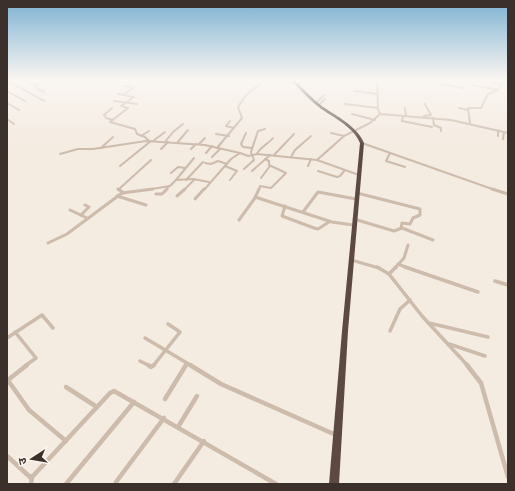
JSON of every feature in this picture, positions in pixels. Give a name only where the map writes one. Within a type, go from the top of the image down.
[{"type":"highway","points":[[316,102],[353,131],[361,139],[362,143],[360,176],[356,196],[350,259],[334,484]]},
{"type":"street","points":[[119,102],[137,104]]},
{"type":"street","points":[[212,157],[242,117],[238,109],[241,102]]},
{"type":"street","points":[[378,102],[380,114]]},
{"type":"street","points":[[458,108],[468,110],[468,108],[481,108],[484,102]]},
{"type":"street","points":[[7,103],[19,110]]},
{"type":"street","points":[[125,103],[121,106],[128,108],[110,123],[135,129],[137,134],[151,141]]},
{"type":"street","points":[[345,104],[378,108]]},
{"type":"street","points":[[424,117],[431,115],[425,104]]},
{"type":"street","points":[[112,108],[104,115],[106,118],[113,120]]},
{"type":"street","points":[[405,108],[405,116],[402,121],[432,128]]},
{"type":"street","points":[[468,110],[470,123]]},
{"type":"street","points":[[352,114],[375,120]]},
{"type":"street","points":[[380,114],[424,117],[470,123],[508,133]]},
{"type":"street","points":[[317,160],[344,136],[375,120],[380,114]]},
{"type":"street","points":[[424,117],[424,126]]},
{"type":"street","points":[[433,118],[434,125],[441,128],[441,131]]},
{"type":"street","points":[[7,119],[14,124]]},
{"type":"street","points":[[230,122],[226,126],[234,128]]},
{"type":"street","points":[[165,142],[173,132],[183,124]]},
{"type":"street","points":[[244,169],[253,161],[254,158],[251,152],[256,135],[259,131],[264,129]]},
{"type":"street","points":[[141,136],[149,130]]},
{"type":"street","points":[[177,143],[188,130]]},
{"type":"street","points":[[498,130],[498,136]]},
{"type":"street","points":[[120,166],[151,141],[165,132]]},
{"type":"street","points":[[503,140],[504,132]]},
{"type":"street","points":[[246,133],[241,144],[244,147],[252,148]]},
{"type":"street","points":[[330,133],[344,136]]},
{"type":"street","points":[[216,134],[228,136]]},
{"type":"street","points":[[274,155],[294,134]]},
{"type":"street","points":[[291,157],[295,150],[311,136]]},
{"type":"street","points":[[101,148],[113,137]]},
{"type":"street","points":[[191,149],[204,138]]},
{"type":"street","points":[[257,154],[258,151],[267,145],[273,138]]},
{"type":"street","points":[[60,154],[78,149],[101,148],[132,142],[151,141],[198,144],[212,146],[240,154],[274,155],[317,160],[360,176]]},
{"type":"street","points":[[161,149],[168,142]]},
{"type":"street","points":[[362,143],[508,194]]},
{"type":"street","points":[[206,153],[212,146]]},
{"type":"street","points":[[390,153],[386,161],[405,167]]},
{"type":"street","points":[[195,199],[226,165],[240,154]]},
{"type":"street","points":[[252,171],[270,155]]},
{"type":"street","points":[[48,243],[67,234],[117,196],[124,193],[172,186],[194,158]]},
{"type":"street","points":[[265,159],[269,161],[268,165],[270,166]]},
{"type":"street","points":[[124,193],[118,190],[118,188],[151,160]]},
{"type":"street","points":[[186,180],[204,162],[211,164],[218,160],[237,171],[230,180]]},
{"type":"street","points":[[308,166],[311,160]]},
{"type":"street","points":[[261,178],[270,166]]},
{"type":"street","points":[[239,220],[255,197],[260,186],[271,188],[286,173],[270,166]]},
{"type":"street","points":[[171,174],[178,167],[185,168]]},
{"type":"street","points":[[318,171],[337,177],[340,176],[345,170]]},
{"type":"street","points":[[176,180],[195,179],[209,182]]},
{"type":"street","points":[[177,196],[195,179]]},
{"type":"street","points":[[156,194],[162,194],[169,186]]},
{"type":"street","points":[[285,206],[282,216],[318,229],[326,222],[354,222],[395,231],[401,228],[402,223],[410,224],[413,218],[420,215],[420,210],[356,196],[318,192],[303,212]]},
{"type":"street","points":[[117,196],[146,205]]},
{"type":"street","points":[[255,197],[330,222]]},
{"type":"street","points":[[81,215],[89,207],[85,205]]},
{"type":"street","points":[[70,210],[87,218]]},
{"type":"street","points":[[401,228],[433,240]]},
{"type":"street","points":[[389,274],[404,256],[408,245]]},
{"type":"street","points":[[350,259],[378,267],[389,274],[429,323],[473,371],[481,383],[508,477]]},
{"type":"street","points":[[398,264],[478,292]]},
{"type":"street","points":[[495,281],[508,285]]},
{"type":"street","points":[[390,331],[399,309],[410,300]]},
{"type":"street","points":[[7,338],[42,315],[53,328]]},
{"type":"street","points":[[429,323],[488,337]]},
{"type":"street","points":[[140,361],[152,367],[180,332],[168,324]]},
{"type":"street","points":[[15,332],[36,358],[7,380],[29,410],[66,441]]},
{"type":"street","points":[[145,338],[221,384],[338,435]]},
{"type":"street","points":[[449,344],[485,356]]},
{"type":"street","points":[[165,399],[187,364]]},
{"type":"street","points":[[66,387],[97,407]]},
{"type":"street","points":[[31,484],[32,477],[110,393],[114,391],[164,418],[276,484]]},
{"type":"street","points":[[178,427],[197,396]]},
{"type":"street","points":[[66,484],[134,402]]},
{"type":"street","points":[[116,482],[164,418]]},
{"type":"street","points":[[174,484],[204,441]]},
{"type":"street","points":[[7,456],[32,477]]}]
